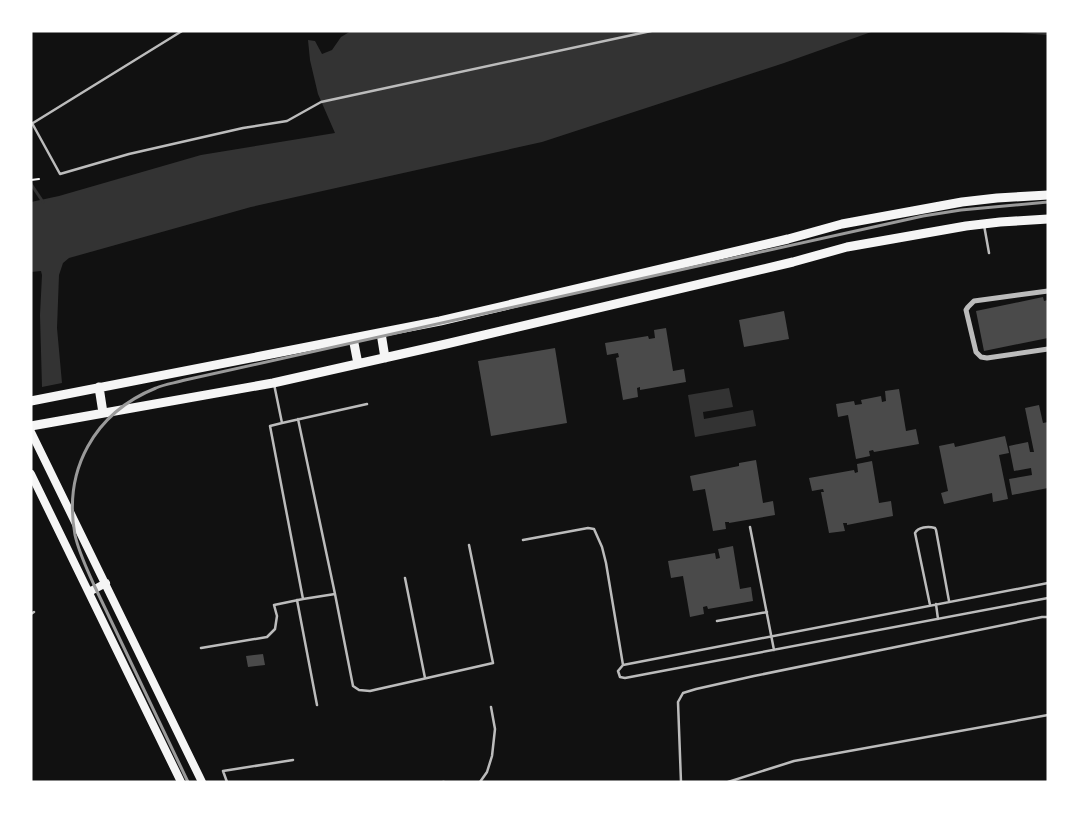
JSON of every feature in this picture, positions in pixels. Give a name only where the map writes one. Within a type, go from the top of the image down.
[{"type":"main road","points":[[31,400],[450,319],[788,239],[842,224],[962,202],[1048,195]]},
{"type":"main road","points":[[31,426],[273,383],[793,262],[847,247],[983,224],[1048,219]]},
{"type":"main road","points":[[381,332],[385,358]]},
{"type":"main road","points":[[353,338],[358,364]]},
{"type":"main road","points":[[98,388],[103,413]]},
{"type":"main road","points":[[31,432],[202,782]]},
{"type":"main road","points":[[31,474],[181,782]]},
{"type":"main road","points":[[89,592],[106,583]]},
{"type":"street","points":[[1048,291],[974,301],[966,310],[976,352],[981,357],[987,358],[1048,350]]},
{"type":"lane","points":[[182,31],[32,124],[60,174],[129,154],[244,128],[287,122],[322,102],[651,31]]},
{"type":"lane","points":[[983,224],[989,253]]},
{"type":"lane","points":[[273,383],[282,423]]},
{"type":"lane","points":[[303,599],[270,426],[367,404]]},
{"type":"lane","points":[[298,419],[353,686],[359,690],[370,691],[493,663],[469,545]]},
{"type":"lane","points":[[750,527],[774,650]]},
{"type":"lane","points":[[930,605],[916,533],[918,528],[932,527],[936,530],[949,602]]},
{"type":"lane","points":[[523,540],[588,528],[594,529],[602,547],[606,563],[623,665]]},
{"type":"lane","points":[[405,578],[425,678]]},
{"type":"lane","points":[[1048,583],[623,665],[618,671],[620,677],[625,678],[1048,598]]},
{"type":"lane","points":[[201,648],[267,637],[275,629],[276,616],[274,606],[335,594]]},
{"type":"lane","points":[[297,600],[317,705]]},
{"type":"lane","points":[[936,604],[938,619]]},
{"type":"lane","points":[[717,621],[767,612]]},
{"type":"lane","points":[[681,782],[678,702],[683,693],[754,676],[1048,616]]},
{"type":"lane","points":[[480,782],[487,772],[492,756],[495,729],[491,707]]},
{"type":"lane","points":[[728,782],[794,761],[1048,714]]},
{"type":"lane","points":[[227,782],[223,771],[293,760]]},
{"type":"path","points":[[31,180],[39,179]]},
{"type":"shaded area","points":[[351,31],[874,31],[784,63],[542,142],[251,207],[69,258],[63,263],[59,275],[57,328],[62,383],[42,387],[40,315],[42,275],[41,271],[31,272],[31,202],[59,196],[201,155],[335,133],[318,94],[310,60],[308,40],[315,41],[322,54],[332,50],[341,37]]},
{"type":"shaded area","points":[[988,31],[1048,31],[1048,35]]},
{"type":"shaded area","points":[[729,388],[733,407],[703,412],[704,419],[753,410],[756,426],[695,437],[688,395]]},
{"type":"building","points":[[1043,297],[1044,301],[1048,300],[1048,338],[984,351],[976,311]]},
{"type":"building","points":[[784,311],[789,339],[744,347],[739,320]]},
{"type":"building","points":[[666,328],[673,371],[684,369],[686,382],[640,390],[640,387],[637,388],[638,397],[623,400],[616,358],[619,357],[618,353],[607,355],[605,343],[648,336],[649,339],[655,338],[654,330]]},
{"type":"building","points":[[555,348],[567,423],[491,436],[478,361]]},
{"type":"building","points":[[899,389],[906,431],[916,429],[919,444],[874,452],[873,450],[869,451],[870,456],[856,459],[848,415],[838,417],[836,404],[854,401],[855,405],[862,404],[861,400],[881,396],[882,402],[886,401],[885,391]]},
{"type":"building","points":[[1039,405],[1043,423],[1048,422],[1048,488],[1012,495],[1009,479],[1032,475],[1031,468],[1014,471],[1009,446],[1028,442],[1030,452],[1034,452],[1025,408]]},
{"type":"building","points":[[1005,436],[1009,453],[999,455],[1008,499],[993,502],[992,493],[944,504],[941,493],[948,491],[939,446],[954,443],[955,447]]},
{"type":"building","points":[[756,460],[763,503],[773,501],[775,515],[729,523],[725,522],[726,529],[713,531],[705,489],[693,491],[690,476],[739,466],[739,463]]},
{"type":"building","points":[[872,461],[879,503],[891,501],[893,516],[847,525],[847,523],[843,523],[845,531],[829,533],[821,492],[824,492],[823,489],[812,491],[809,478],[854,470],[855,473],[858,472],[857,464]]},
{"type":"building","points":[[733,546],[740,589],[751,587],[753,601],[708,609],[707,606],[703,607],[704,614],[690,617],[683,576],[671,578],[668,561],[715,553],[716,559],[720,558],[718,549]]},
{"type":"building","points":[[263,654],[265,665],[248,667],[246,656]]},
{"type":"waterway","points":[[31,184],[43,202]]},
{"type":"railway","points":[[188,782],[94,585],[75,535],[72,511],[74,488],[79,467],[88,446],[100,428],[116,412],[134,399],[159,387],[185,380],[923,216],[961,210],[1048,202]]}]
